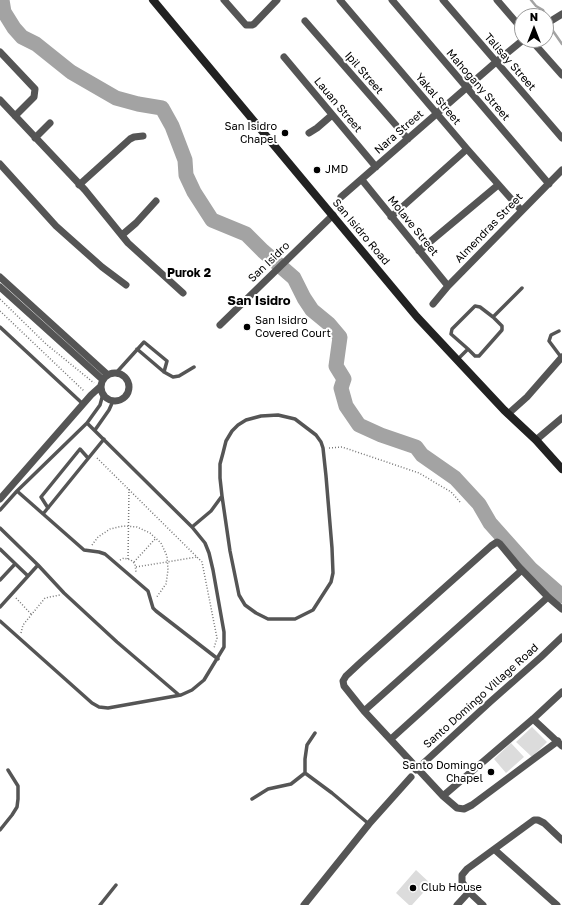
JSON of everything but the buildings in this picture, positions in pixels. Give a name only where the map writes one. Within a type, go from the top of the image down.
[{"type":"main road","name":"San Isidro Road","points":[[153,0],[418,317],[508,414],[536,440],[562,469]]},
{"type":"street","points":[[224,0],[246,24],[252,25],[277,0]]},
{"type":"street","name":"Yakal Street","points":[[340,0],[466,149],[521,210]]},
{"type":"street","name":"Mahogany Street","points":[[392,0],[549,184]]},
{"type":"street","name":"Talisay Street","points":[[443,0],[562,138]]},
{"type":"street","points":[[497,0],[514,20]]},
{"type":"street","name":"Ipil Street","points":[[305,21],[408,139]]},
{"type":"street","name":"Nara Street","points":[[341,197],[514,47]]},
{"type":"street","points":[[538,48],[562,75]]},
{"type":"street","points":[[0,52],[35,89],[34,97],[15,116]]},
{"type":"street","name":"Lauan Street","points":[[284,58],[376,167]]},
{"type":"street","points":[[0,100],[79,185],[128,243],[183,293]]},
{"type":"street","points":[[309,133],[332,115]]},
{"type":"street","points":[[35,138],[50,123]]},
{"type":"street","points":[[79,185],[130,138],[143,136]]},
{"type":"street","points":[[391,217],[466,149]]},
{"type":"street","points":[[0,164],[56,226],[126,286]]},
{"type":"street","name":"Almendras Street","points":[[433,304],[448,286],[521,210],[562,170]]},
{"type":"street","name":"Molave Street","points":[[362,180],[448,286]]},
{"type":"street","points":[[419,251],[498,184]]},
{"type":"street","points":[[122,235],[136,223],[156,201]]},
{"type":"street","name":"San Isidro","points":[[220,325],[333,215]]},
{"type":"street","points":[[0,277],[103,384],[106,398],[118,401],[126,397],[130,388],[128,380],[121,374],[116,373],[103,384],[90,396],[0,499]]},
{"type":"street","points":[[0,287],[103,384]]},
{"type":"street","points":[[508,414],[527,397],[562,357]]},
{"type":"street","points":[[536,440],[562,418]]},
{"type":"street","points":[[533,719],[560,744],[472,805],[464,809],[457,808],[415,772],[392,740],[364,711],[344,686],[343,681],[346,676],[497,542],[548,597],[562,608]]},
{"type":"street","points":[[364,711],[522,570]]},
{"type":"street","points":[[392,740],[548,597]]},
{"type":"street","name":"Santo Domingo Village Road","points":[[304,905],[368,824],[415,772],[562,637]]},
{"type":"street","points":[[443,796],[561,695]]},
{"type":"street","points":[[484,905],[469,892],[462,882],[462,875],[467,870],[534,820],[544,823],[562,840]]},
{"type":"street","points":[[495,850],[557,905]]},
{"type":"street","points":[[457,905],[469,892]]},
{"type":"lane","points":[[493,317],[522,288]]},
{"type":"lane","points":[[475,306],[480,307],[502,326],[502,330],[479,356],[475,356],[468,349],[452,334],[452,329],[475,306]]},
{"type":"lane","points":[[0,326],[84,404]]},
{"type":"lane","points":[[560,330],[551,335],[549,341],[562,357]]},
{"type":"lane","points":[[116,373],[144,342],[167,360],[164,372]]},
{"type":"lane","points":[[138,349],[164,372],[173,377],[179,376],[194,368]]},
{"type":"lane","points":[[457,360],[468,349]]},
{"type":"lane","points":[[0,510],[17,491],[87,423],[100,405],[103,384]]},
{"type":"lane","points":[[95,430],[114,401]]},
{"type":"lane","points":[[278,415],[295,419],[316,435],[323,448],[333,573],[331,582],[313,610],[295,619],[268,619],[245,605],[238,596],[222,496],[220,464],[226,441],[238,425],[246,420],[261,416],[278,415]]},
{"type":"lane","points":[[0,621],[92,703],[99,707],[108,708],[179,695],[192,690],[204,680],[224,647],[210,553],[205,543],[192,528],[87,423]]},
{"type":"lane","points":[[43,514],[104,439]]},
{"type":"lane","points":[[48,508],[41,496],[80,449],[88,458]]},
{"type":"lane","points":[[17,491],[78,545],[87,551],[105,554],[148,591],[153,608],[218,659]]},
{"type":"lane","points":[[192,528],[211,511],[222,496]]},
{"type":"lane","points":[[0,528],[63,592],[117,642],[179,695]]},
{"type":"lane","points":[[0,549],[28,576]]},
{"type":"lane","points":[[0,580],[15,564]]},
{"type":"lane","points":[[1,604],[38,566]]},
{"type":"lane","points":[[305,773],[307,745],[315,732]]},
{"type":"lane","points":[[0,830],[12,816],[17,807],[18,786],[8,770]]},
{"type":"lane","points":[[252,799],[268,789],[291,784],[305,773]]},
{"type":"lane","points":[[305,773],[332,793],[368,824]]},
{"type":"lane","points":[[100,905],[116,885]]},
{"type":"path","points":[[0,299],[46,344],[103,384]]},
{"type":"path","points":[[0,311],[90,396]]},
{"type":"path","points":[[323,448],[342,447],[419,473],[451,492],[460,502]]},
{"type":"path","points":[[92,453],[202,562],[217,638],[214,649],[210,653]]},
{"type":"path","points":[[128,558],[129,489]]},
{"type":"path","points":[[87,551],[98,537],[110,529],[128,526],[138,527],[150,533],[161,543],[167,556],[168,570],[166,584],[159,596],[152,603]]},
{"type":"path","points":[[133,562],[156,538]]},
{"type":"path","points":[[136,567],[198,557]]},
{"type":"path","points":[[115,563],[120,559],[128,558],[133,562],[136,567],[133,578]]},
{"type":"path","points":[[20,639],[23,625],[45,598],[58,596],[63,592]]},
{"type":"path","points":[[12,594],[31,615]]},
{"type":"shaded area","points":[[532,727],[547,742],[532,757],[516,742]]},
{"type":"shaded area","points":[[511,743],[524,757],[506,773],[494,759]]},
{"type":"shaded area","name":"Club House","points":[[416,870],[431,884],[412,905],[409,905],[396,893]]},
{"type":"waterway","points":[[2,0],[4,12],[14,28],[22,37],[36,44],[71,72],[116,98],[162,108],[172,126],[185,160],[186,175],[194,192],[212,220],[246,234],[294,278],[312,310],[329,324],[340,337],[336,366],[344,379],[341,388],[346,406],[359,425],[381,435],[416,447],[422,455],[455,478],[479,504],[490,523],[531,569],[562,596]]},
{"type":"waterway","points":[[531,0],[536,6],[543,10],[553,31],[562,44]]},
{"type":"place","name":"San Isidro Chapel","points":[[285,133]]},
{"type":"place","name":"JMD","points":[[317,170]]},
{"type":"place","name":"San Isidro Covered Court","points":[[247,327]]},
{"type":"place","name":"Santo Domingo Chapel","points":[[491,772]]},
{"type":"place","name":"Club House","points":[[413,888]]},
{"type":"district","name":"Purok 2","points":[[189,273]]},
{"type":"district","name":"San Isidro","points":[[259,301]]}]
